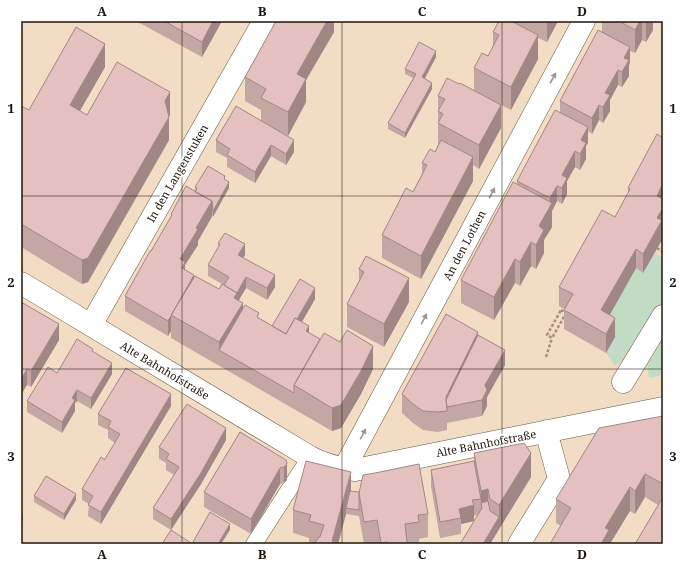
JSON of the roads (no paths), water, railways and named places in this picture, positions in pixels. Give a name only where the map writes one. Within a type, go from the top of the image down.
[{"type":"street","name":"In den Langenstuken","points":[[91,325],[264,21]]},
{"type":"street","name":"An den Lothen","points":[[344,468],[584,21]]},
{"type":"street","name":"Alte Bahnhofstraße","points":[[21,283],[310,457],[335,467],[355,470],[663,408]]},
{"type":"street","points":[[623,382],[663,316]]},
{"type":"street","points":[[518,544],[558,479],[546,431]]},
{"type":"lane","points":[[254,544],[310,457]]}]
